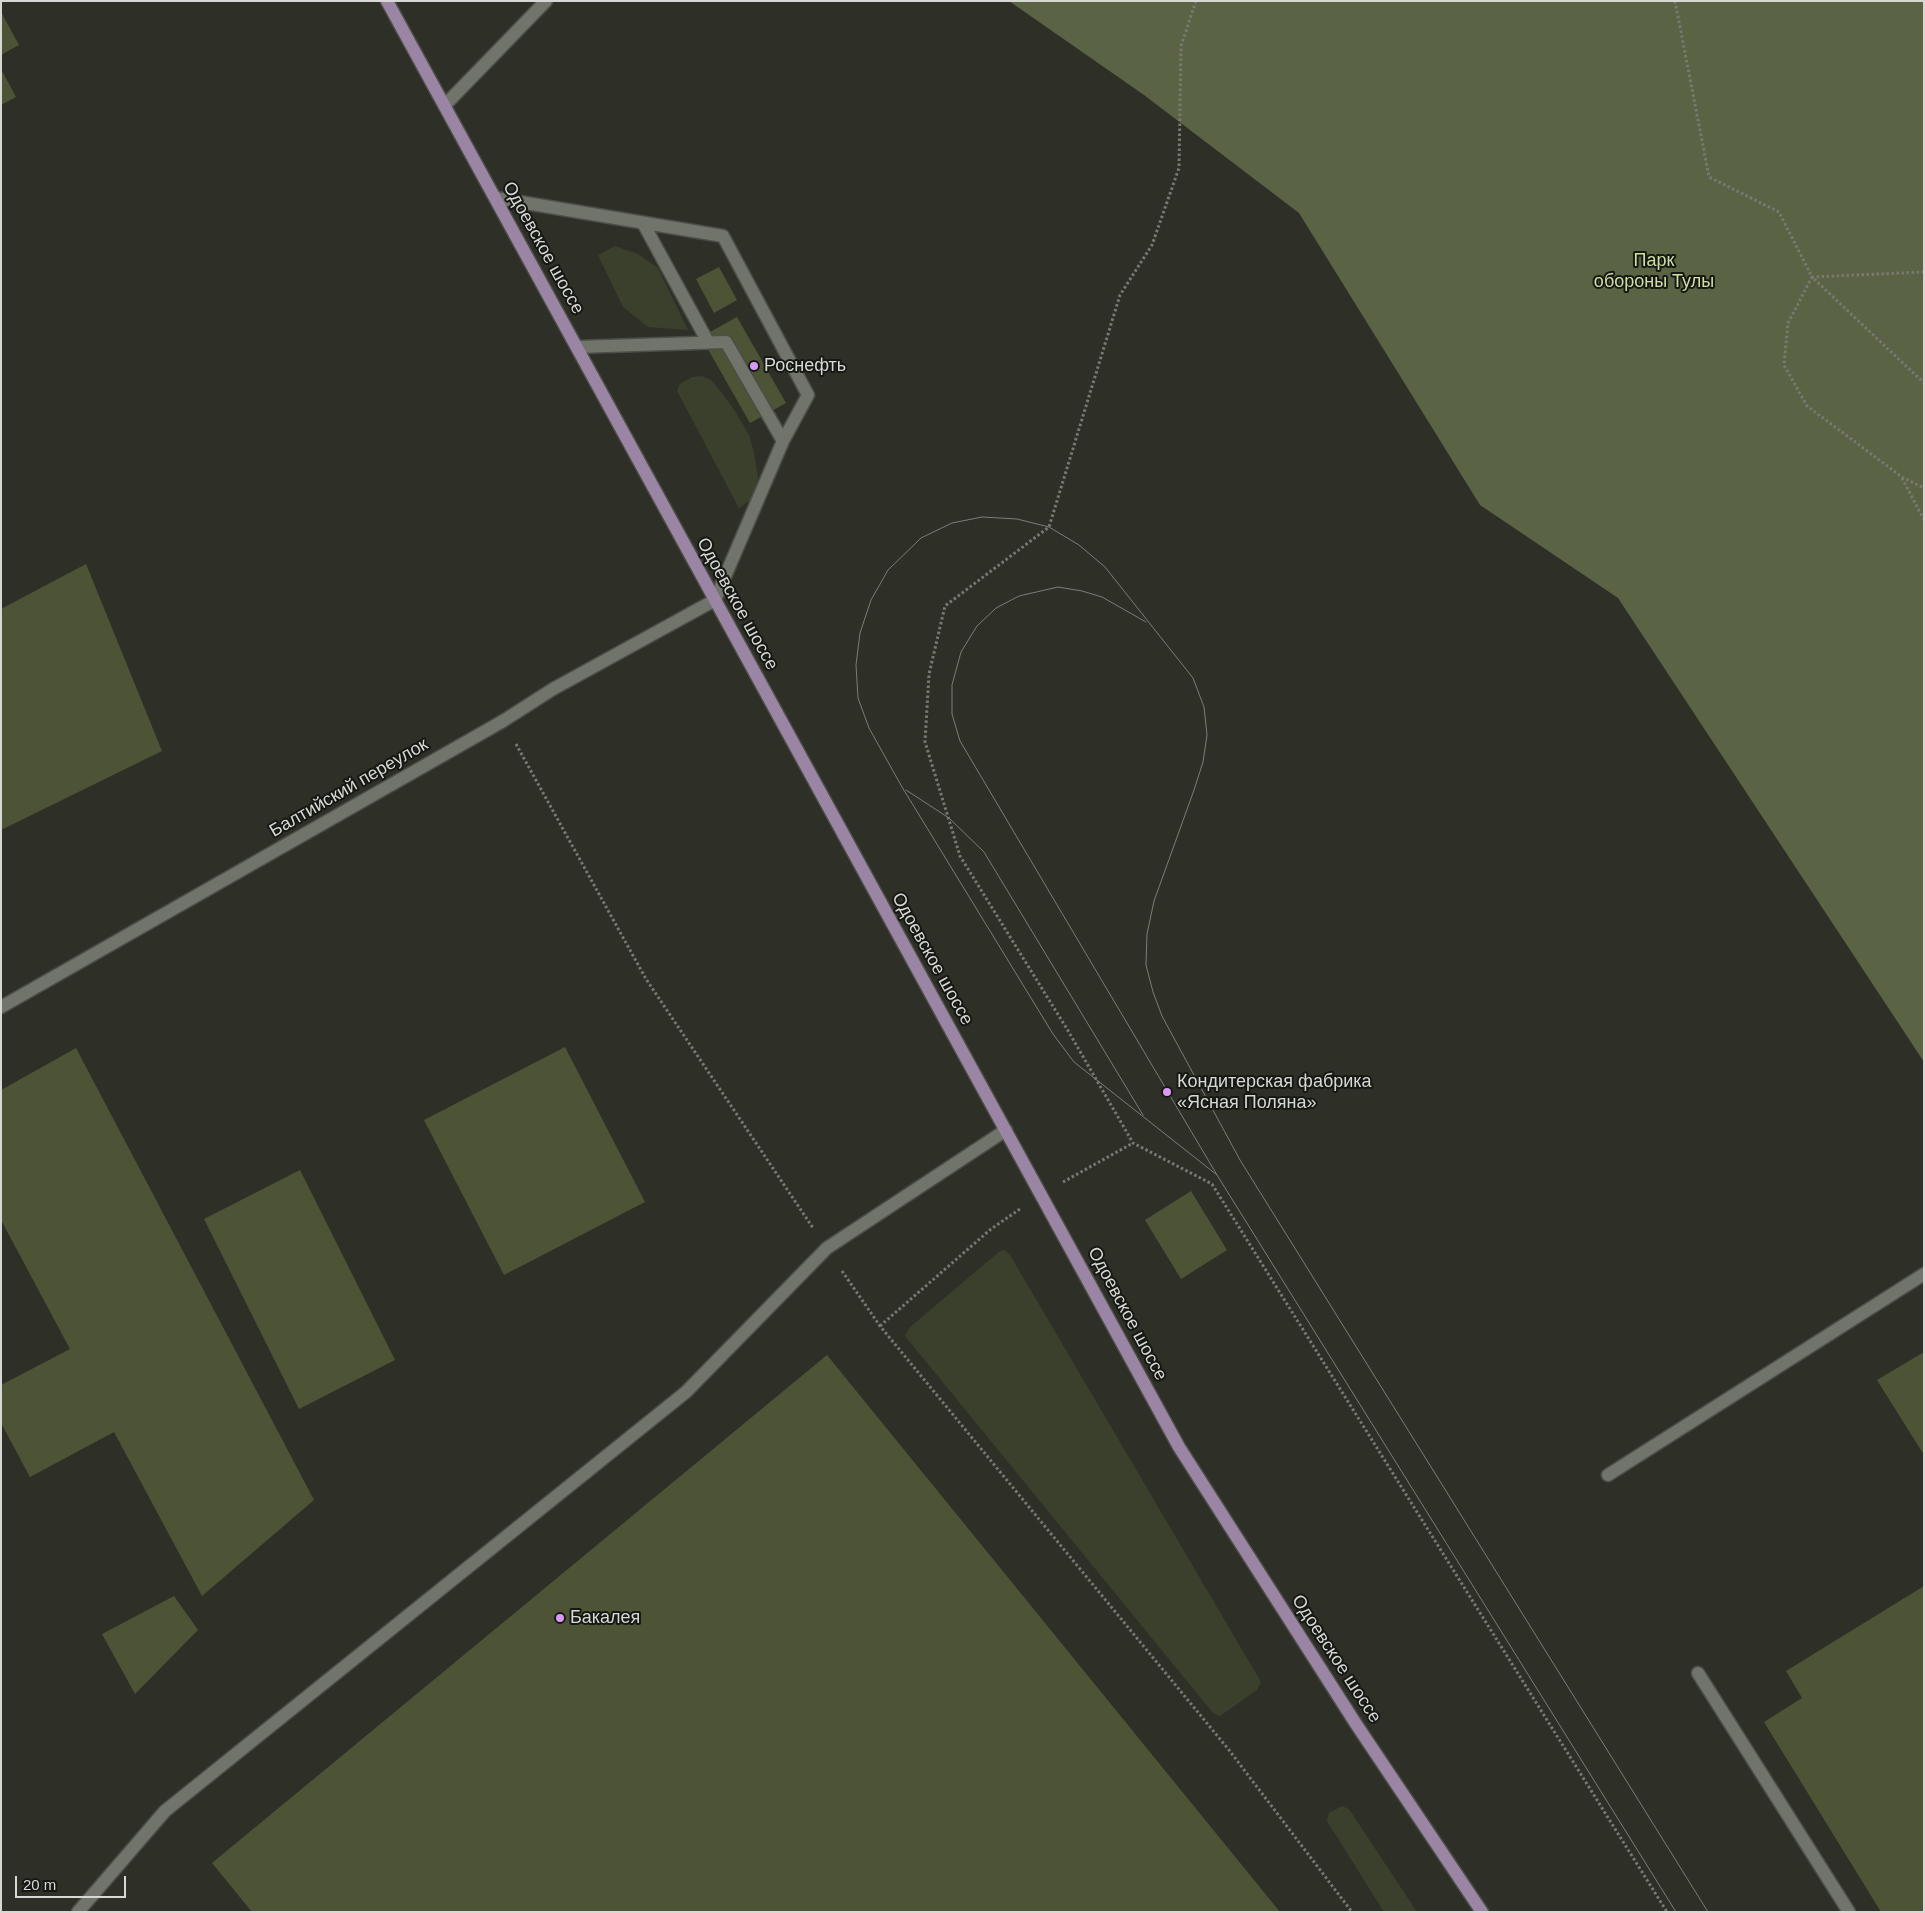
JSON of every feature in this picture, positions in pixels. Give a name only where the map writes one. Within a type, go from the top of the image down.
[{"type":"main road","name":"Одоевское шоссе","points":[[388,1],[1179,1447],[1356,1724],[1482,1912]]},
{"type":"street","points":[[445,105],[546,1]]},
{"type":"street","points":[[496,198],[723,236],[808,395],[783,441],[715,600]]},
{"type":"street","points":[[643,223],[708,342]]},
{"type":"street","points":[[577,346],[726,342],[783,441]]},
{"type":"street","name":"Балтийский переулок","points":[[1,1007],[503,720],[553,689],[715,600]]},
{"type":"street","points":[[78,1912],[165,1811],[686,1392],[826,1248],[1006,1130]]},
{"type":"street","points":[[1608,1475],[1924,1274]]},
{"type":"street","points":[[1698,1673],[1849,1912]]},
{"type":"path","points":[[1196,1],[1181,46],[1179,168],[1152,245],[1120,295],[1048,527],[945,606],[929,674],[925,742],[960,856],[1067,1029],[1132,1143],[1212,1184],[1667,1912]]},
{"type":"path","points":[[1675,1],[1709,177],[1779,212],[1812,278],[1924,383]]},
{"type":"path","points":[[1812,278],[1924,272]]},
{"type":"path","points":[[1812,278],[1788,323],[1784,365],[1806,406],[1902,477],[1924,488]]},
{"type":"path","points":[[1902,477],[1924,520]]},
{"type":"path","points":[[503,720],[646,979],[880,1326],[1228,1750],[1352,1912]]},
{"type":"path","points":[[880,1326],[991,1228],[1042,1194],[1132,1143]]},
{"type":"green space","name":"Парк обороны Тулы","points":[[1009,1],[1924,1],[1924,1062],[1618,598],[1480,505],[1299,213],[1144,95]]},
{"type":"green space","points":[[615,246],[638,254],[658,268],[688,330],[648,327],[623,307],[598,255]]},
{"type":"green space","points":[[702,376],[711,380],[719,389],[749,435],[758,478],[753,498],[739,508],[677,391],[680,384],[692,377]]},
{"type":"green space","points":[[1005,1250],[1010,1255],[1261,1682],[1257,1690],[1220,1716],[1213,1713],[905,1336],[910,1327],[1000,1251]]},
{"type":"green space","points":[[1342,1806],[1349,1809],[1417,1912],[1384,1912],[1327,1821],[1329,1813]]},
{"type":"building","points":[[1,12],[19,45],[1,55]]},
{"type":"building","points":[[1,69],[16,97],[1,105]]},
{"type":"building","points":[[719,267],[737,300],[714,313],[696,279]]},
{"type":"building","points":[[737,317],[786,403],[750,423],[701,337]]},
{"type":"building","points":[[86,564],[162,751],[1,830],[1,609]]},
{"type":"building","points":[[565,1047],[645,1202],[504,1275],[424,1120]]},
{"type":"building","points":[[76,1048],[314,1500],[202,1596],[114,1432],[30,1477],[1,1423],[1,1385],[70,1349],[1,1220],[1,1090]]},
{"type":"building","points":[[300,1170],[395,1360],[299,1409],[204,1219]]},
{"type":"building","points":[[1191,1191],[1227,1250],[1181,1279],[1145,1220]]},
{"type":"building","points":[[1924,1352],[1924,1455],[1877,1380]]},
{"type":"building","points":[[827,1355],[1280,1912],[252,1912],[212,1863]]},
{"type":"building","points":[[1924,1586],[1924,1912],[1881,1912],[1764,1722],[1802,1698],[1786,1671]]},
{"type":"building","points":[[174,1596],[198,1630],[135,1694],[102,1634]]},
{"type":"tram line","points":[[1217,1175],[1074,1062],[1053,1034],[902,787],[869,728],[858,698],[856,665],[860,633],[871,600],[888,570],[921,538],[952,523],[982,517],[1017,519],[1049,527],[1079,545],[1105,567],[1193,678],[1204,707],[1207,735],[1203,762],[1154,901],[1147,934],[1146,965],[1162,1016],[1240,1160],[1708,1912]]},
{"type":"tram line","points":[[1146,622],[1102,597],[1058,587],[1019,596],[996,608],[977,626],[961,652],[952,685],[952,714],[960,741],[1217,1175],[1676,1912]]},
{"type":"tram line","points":[[906,790],[949,818],[984,852],[1143,1115]]},
{"type":"place","name":"Роснефть","points":[[754,366]]},
{"type":"place","name":"Кондитерская фабрика «Ясная Поляна»","points":[[1167,1092]]},
{"type":"place","name":"Бакалея","points":[[560,1618]]}]
